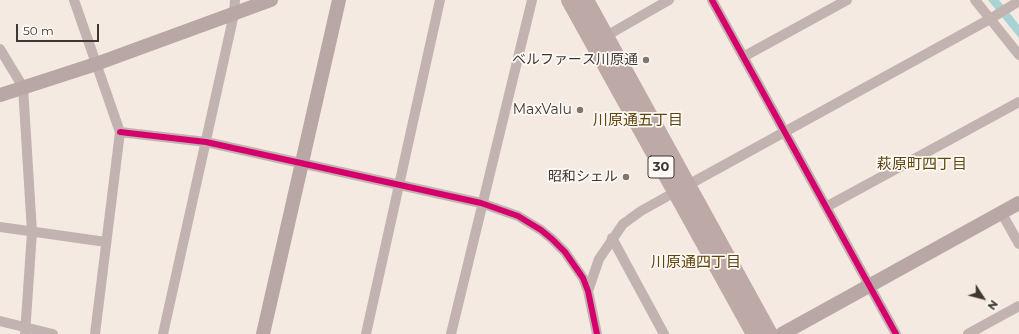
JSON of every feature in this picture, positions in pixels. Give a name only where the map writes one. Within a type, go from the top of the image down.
[{"type":"main road","name":"30","points":[[569,0],[599,40],[682,188],[770,334]]},
{"type":"main road","name":"30","points":[[586,0],[599,40]]},
{"type":"main road","name":"30","points":[[682,188],[754,334]]},
{"type":"street","points":[[74,0],[120,132],[95,334]]},
{"type":"street","points":[[0,96],[23,87],[96,64],[234,7],[270,0]]},
{"type":"street","points":[[263,334],[338,0]]},
{"type":"street","points":[[366,334],[440,0]]},
{"type":"street","points":[[451,334],[532,0]]},
{"type":"street","points":[[599,40],[669,0]]},
{"type":"street","points":[[712,0],[896,334]]},
{"type":"street","points":[[743,57],[847,0]]},
{"type":"street","points":[[975,0],[992,18],[1019,55]]},
{"type":"street","points":[[588,291],[599,259],[612,238],[623,224],[641,211],[1016,4]]},
{"type":"street","points":[[163,334],[206,142],[234,7]]},
{"type":"street","points":[[0,49],[23,87],[32,232],[26,331]]},
{"type":"street","points":[[826,207],[1019,102]]},
{"type":"street","points":[[120,132],[206,142],[482,203],[518,216],[541,230],[574,264],[583,278],[588,291],[597,334]]},
{"type":"street","points":[[782,334],[1019,203]]},
{"type":"street","points":[[1001,212],[1019,244]]},
{"type":"street","points":[[0,227],[106,242]]},
{"type":"street","points":[[612,238],[664,334]]},
{"type":"street","points":[[968,334],[1019,306]]},
{"type":"street","points":[[0,321],[26,331],[53,334]]},
{"type":"water","points":[[988,0],[999,0],[1019,25],[1019,38]]},
{"type":"cycle path","points":[[712,0],[896,334]]},
{"type":"cycle path","points":[[120,132],[206,142],[481,203],[518,216],[541,230],[552,239],[565,252],[583,278],[588,291],[597,334]]},
{"type":"place","name":"ベルファース川原通","points":[[646,60]]},
{"type":"place","name":"MaxValu","points":[[580,110]]},
{"type":"place","name":"昭和シェル","points":[[626,177]]},
{"type":"district","name":"川原通五丁目","points":[[638,121]]},
{"type":"district","name":"萩原町四丁目","points":[[922,165]]},
{"type":"district","name":"川原通四丁目","points":[[696,263]]}]
